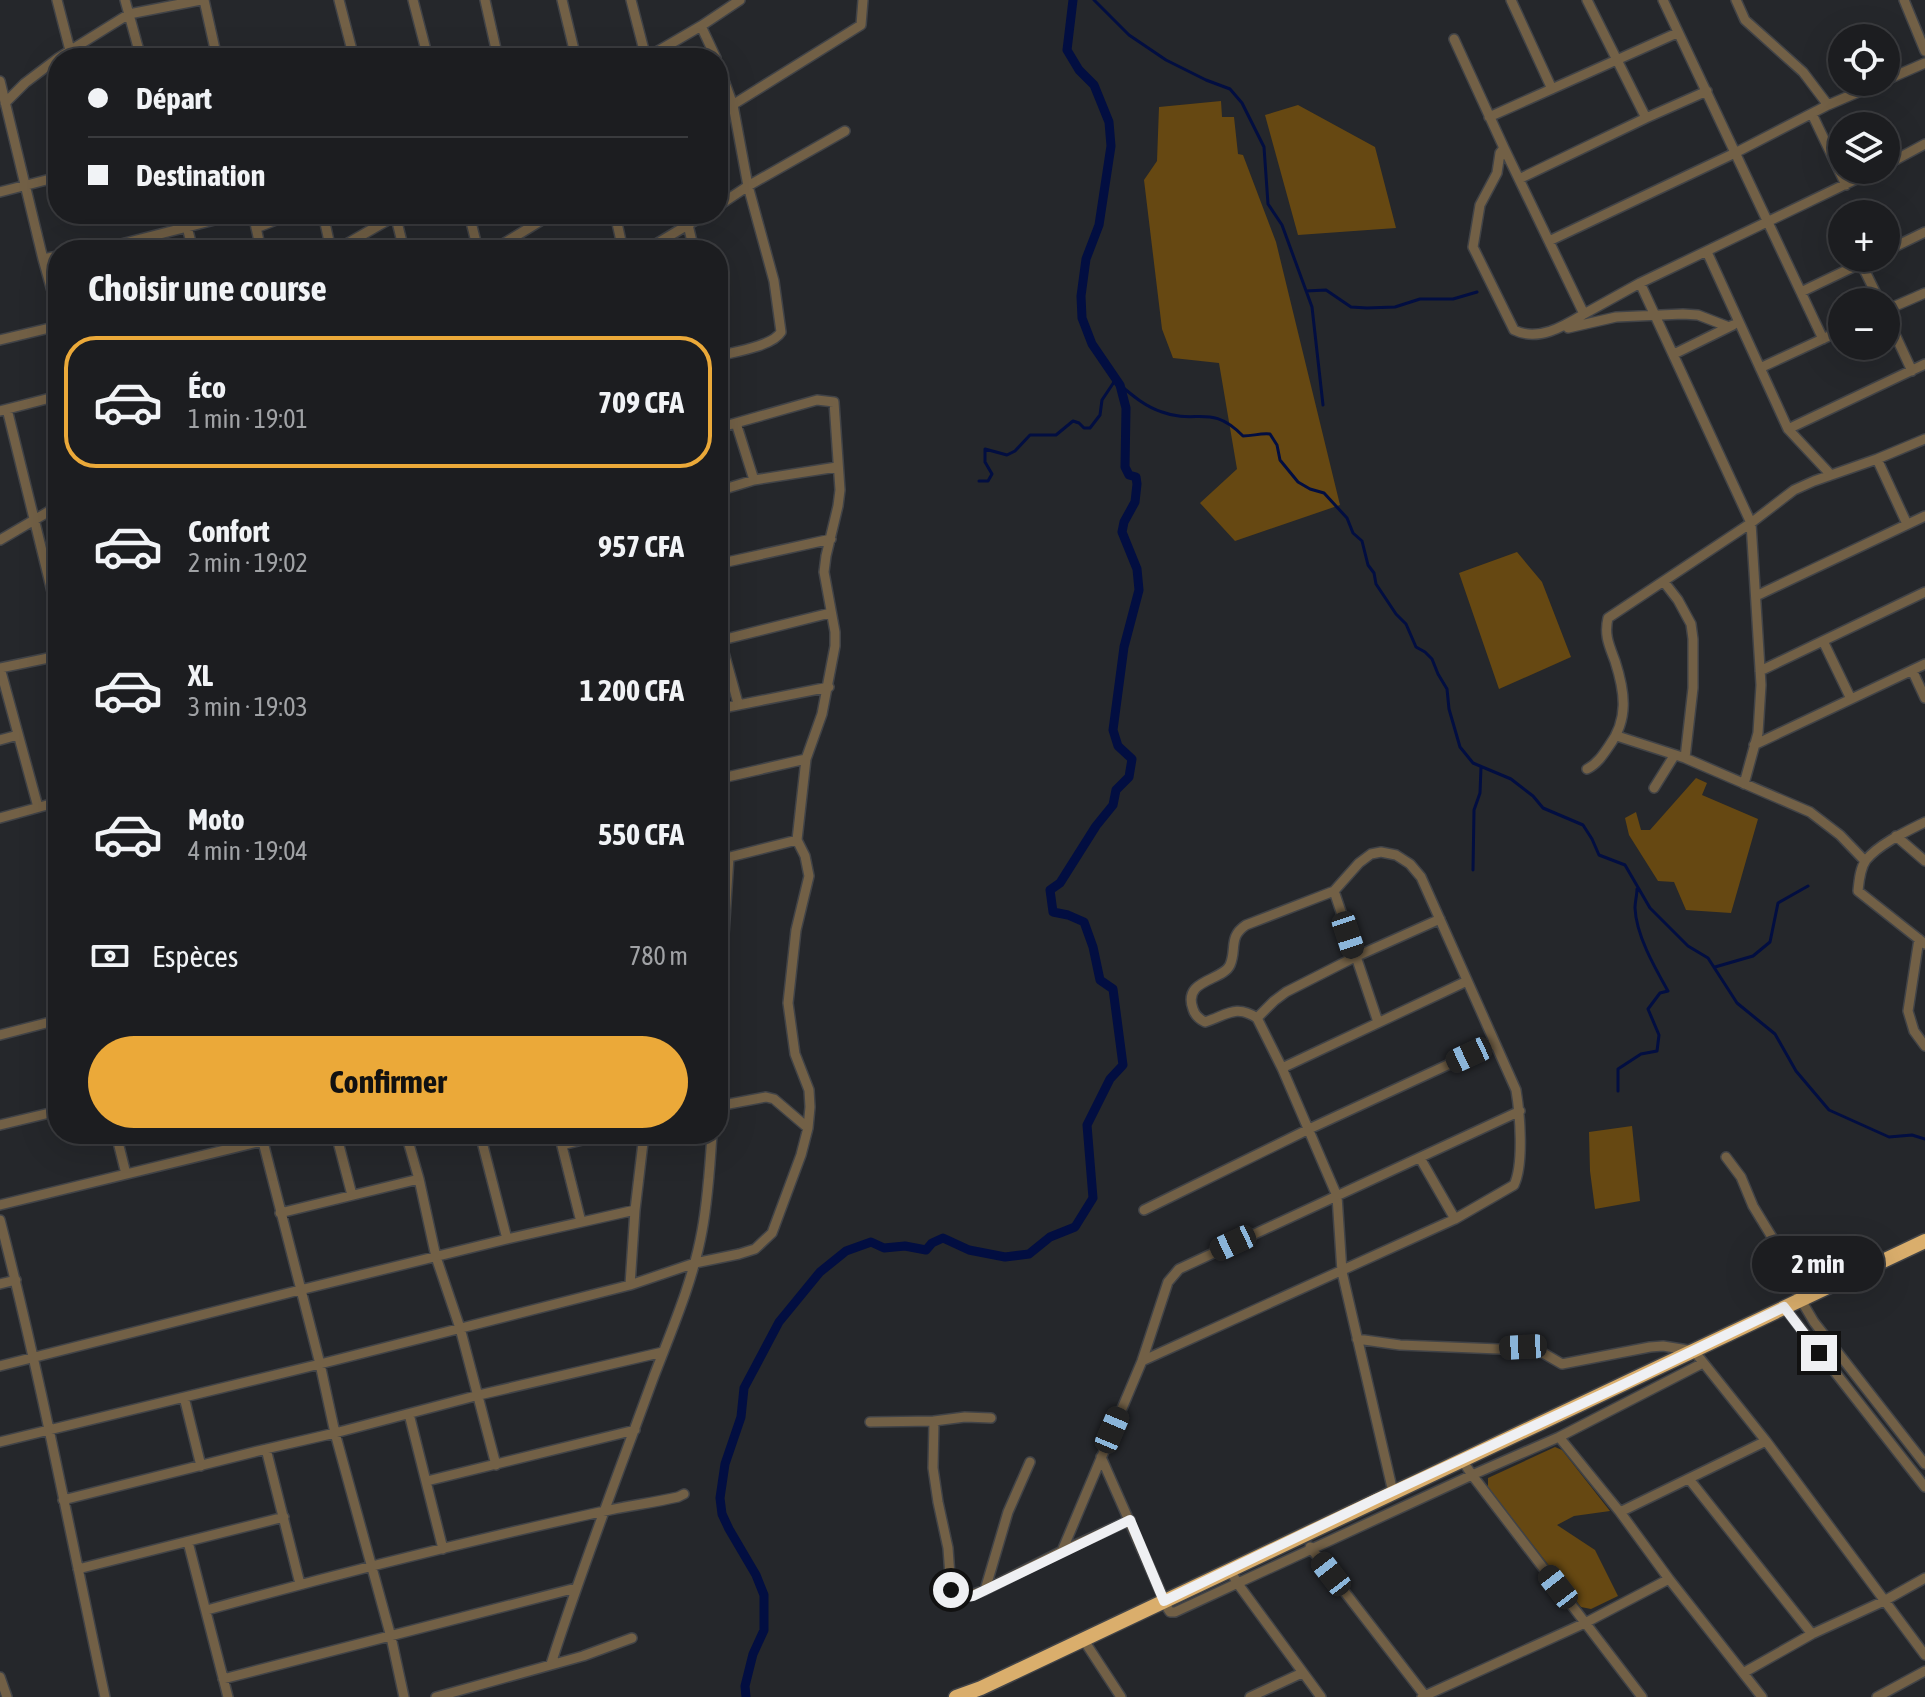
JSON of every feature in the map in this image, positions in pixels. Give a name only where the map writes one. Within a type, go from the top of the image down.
[{"type":"highway","points":[[956,1697],[981,1688],[1462,1460],[1698,1357],[1784,1307],[1925,1241]]},
{"type":"highway","points":[[967,1697],[981,1688]]},
{"type":"street","points":[[57,0],[69,48]]},
{"type":"street","points":[[125,0],[138,48]]},
{"type":"street","points":[[80,48],[129,14],[203,0],[215,48]]},
{"type":"street","points":[[339,0],[351,48]]},
{"type":"street","points":[[413,0],[425,48]]},
{"type":"street","points":[[485,0],[496,48]]},
{"type":"street","points":[[562,0],[574,48]]},
{"type":"street","points":[[631,0],[643,48]]},
{"type":"street","points":[[663,48],[740,0]]},
{"type":"street","points":[[728,108],[861,25],[863,0]]},
{"type":"street","points":[[1511,0],[1552,89]]},
{"type":"street","points":[[1587,0],[1646,118]]},
{"type":"street","points":[[1663,0],[1823,339]]},
{"type":"street","points":[[1736,0],[1745,20],[1803,72],[1828,105]]},
{"type":"street","points":[[1904,0],[1925,51]]},
{"type":"street","points":[[701,26],[711,48]]},
{"type":"street","points":[[1489,117],[1677,33]]},
{"type":"street","points":[[1454,39],[1584,314]]},
{"type":"street","points":[[1900,74],[1925,63]]},
{"type":"street","points":[[5,103],[48,66]]},
{"type":"street","points":[[0,81],[48,277]]},
{"type":"street","points":[[728,91],[748,186],[774,281],[781,332],[778,337],[753,347],[728,351]]},
{"type":"street","points":[[1519,179],[1707,91]]},
{"type":"street","points":[[1549,241],[1849,96]]},
{"type":"street","points":[[1539,334],[1558,328],[1640,283],[1846,185],[1812,114]]},
{"type":"street","points":[[728,199],[845,131]]},
{"type":"street","points":[[1900,157],[1925,144]]},
{"type":"street","points":[[1504,148],[1500,153],[1497,173],[1480,205],[1474,251],[1514,330],[1526,335],[1546,335],[1616,317],[1656,315],[1698,315],[1729,327]]},
{"type":"street","points":[[0,192],[48,179]]},
{"type":"street","points":[[144,240],[199,224]]},
{"type":"street","points":[[255,224],[259,240]]},
{"type":"street","points":[[256,228],[266,224]]},
{"type":"street","points":[[351,240],[379,224]]},
{"type":"street","points":[[509,240],[536,224]]},
{"type":"street","points":[[663,240],[688,225],[692,240]]},
{"type":"street","points":[[187,227],[190,240]]},
{"type":"street","points":[[1900,244],[1925,232]]},
{"type":"street","points":[[1707,252],[1788,429],[1831,475]]},
{"type":"street","points":[[43,259],[48,258]]},
{"type":"street","points":[[1801,292],[1842,272]]},
{"type":"street","points":[[1640,283],[1751,523],[1761,685],[1758,733],[1744,784]]},
{"type":"street","points":[[1900,305],[1925,293]]},
{"type":"street","points":[[1674,354],[1739,321]]},
{"type":"street","points":[[0,340],[48,328]]},
{"type":"street","points":[[1760,368],[1828,337]]},
{"type":"street","points":[[1900,344],[1912,371]]},
{"type":"street","points":[[1788,429],[1925,364]]},
{"type":"street","points":[[48,399],[4,410],[48,576]]},
{"type":"street","points":[[0,1442],[630,1285],[695,1263],[755,1249],[772,1233],[801,1155],[810,1107],[809,1090],[795,1054],[788,1003],[796,930],[809,876],[805,856],[797,840],[806,759],[829,687],[835,646],[824,572],[840,490],[834,402],[817,400],[728,425]]},
{"type":"street","points":[[736,423],[754,480]]},
{"type":"street","points":[[1587,769],[1595,765],[1617,736],[1622,724],[1624,704],[1605,630],[1608,618],[1751,523],[1794,490],[1925,439]]},
{"type":"street","points":[[1877,459],[1907,524]]},
{"type":"street","points":[[728,488],[754,480],[837,467]]},
{"type":"street","points":[[0,540],[48,512]]},
{"type":"street","points":[[1756,596],[1925,516]]},
{"type":"street","points":[[728,562],[831,539]]},
{"type":"street","points":[[1664,582],[1691,624],[1693,639],[1693,688],[1685,758]]},
{"type":"street","points":[[1760,671],[1925,592]]},
{"type":"street","points":[[728,636],[830,613]]},
{"type":"street","points":[[1823,641],[1851,699]]},
{"type":"street","points":[[38,807],[0,668],[48,658]]},
{"type":"street","points":[[1754,745],[1925,664]]},
{"type":"street","points":[[728,669],[738,703]]},
{"type":"street","points":[[1912,670],[1925,698]]},
{"type":"street","points":[[728,706],[829,687]]},
{"type":"street","points":[[0,740],[18,735]]},
{"type":"street","points":[[1617,736],[1685,758],[1810,812],[1840,835],[1865,861]]},
{"type":"street","points":[[1654,788],[1674,756]]},
{"type":"street","points":[[728,777],[806,759]]},
{"type":"street","points":[[0,818],[48,804]]},
{"type":"street","points":[[1925,822],[1896,836],[1865,861],[1858,891],[1922,941],[1908,1011],[1914,1031],[1925,1046]]},
{"type":"street","points":[[1896,836],[1925,861]]},
{"type":"street","points":[[728,867],[729,857],[797,840]]},
{"type":"street","points":[[1142,1361],[1342,1272],[1455,1219],[1514,1185],[1518,1176],[1520,1111],[1516,1090],[1421,877],[1410,864],[1396,855],[1371,854],[1334,891],[1246,925],[1234,940],[1227,969],[1195,989],[1190,999],[1194,1013],[1201,1021],[1236,1010],[1246,1011],[1257,1018],[1337,1196],[1342,1272],[1393,1492]]},
{"type":"street","points":[[1334,891],[1378,1022]]},
{"type":"street","points":[[1257,1018],[1286,992],[1440,919]]},
{"type":"street","points":[[1282,1068],[1467,981]]},
{"type":"street","points":[[0,1035],[48,1023]]},
{"type":"street","points":[[1144,1210],[1495,1043]]},
{"type":"street","points":[[728,1104],[766,1097],[774,1099],[808,1128]]},
{"type":"street","points":[[1062,1551],[1142,1361],[1168,1282],[1179,1269],[1520,1111]]},
{"type":"street","points":[[0,1125],[48,1113]]},
{"type":"street","points":[[118,1144],[126,1174]]},
{"type":"street","points":[[0,1205],[235,1144]]},
{"type":"street","points":[[263,1144],[404,1697]]},
{"type":"street","points":[[339,1144],[352,1195]]},
{"type":"street","points":[[409,1144],[436,1257],[460,1328],[496,1465]]},
{"type":"street","points":[[483,1144],[507,1239]]},
{"type":"street","points":[[566,1144],[562,1145],[581,1222]]},
{"type":"street","points":[[630,1285],[643,1144]]},
{"type":"street","points":[[551,1664],[603,1511],[695,1263],[708,1195],[711,1144]]},
{"type":"street","points":[[1726,1157],[1741,1177],[1814,1322],[1925,1464]]},
{"type":"street","points":[[1420,1158],[1455,1219]]},
{"type":"street","points":[[280,1213],[419,1179]]},
{"type":"street","points":[[0,1366],[635,1210]]},
{"type":"street","points":[[0,1220],[50,1430],[105,1697]]},
{"type":"street","points":[[0,1284],[16,1280]]},
{"type":"street","points":[[1784,1307],[1925,1487]]},
{"type":"street","points":[[1357,1339],[1400,1345],[1523,1347],[1543,1353],[1562,1364],[1663,1346],[1698,1357],[1766,1441],[1925,1655]]},
{"type":"street","points":[[63,1500],[663,1352]]},
{"type":"street","points":[[1101,1457],[1164,1601],[1170,1612],[1175,1612],[1559,1437],[1698,1357]]},
{"type":"street","points":[[184,1397],[201,1466]]},
{"type":"street","points":[[409,1414],[443,1549]]},
{"type":"street","points":[[870,1422],[991,1418]]},
{"type":"street","points":[[934,1421],[933,1468],[954,1595],[963,1598],[985,1590],[1130,1520]]},
{"type":"street","points":[[427,1481],[635,1430]]},
{"type":"street","points":[[1559,1437],[1762,1697]]},
{"type":"street","points":[[1620,1512],[1766,1441]]},
{"type":"street","points":[[266,1449],[300,1584]]},
{"type":"street","points":[[1462,1460],[1642,1697]]},
{"type":"street","points":[[985,1590],[1008,1512],[1030,1462]]},
{"type":"street","points":[[1689,1479],[1812,1634]]},
{"type":"street","points":[[207,1610],[373,1566],[684,1494]]},
{"type":"street","points":[[78,1569],[284,1517]]},
{"type":"street","points":[[1301,1535],[1424,1697],[1585,1623],[1669,1579]]},
{"type":"street","points":[[188,1542],[228,1697]]},
{"type":"street","points":[[1230,1570],[1321,1697]]},
{"type":"street","points":[[1743,1673],[1812,1634],[1884,1601],[1925,1578]]},
{"type":"street","points":[[223,1679],[576,1588]]},
{"type":"street","points":[[436,1697],[583,1656],[632,1638]]},
{"type":"street","points":[[1083,1639],[1121,1697]]},
{"type":"street","points":[[1877,1697],[1925,1671]]},
{"type":"street","points":[[1250,1697],[1302,1673]]},
{"type":"street","points":[[0,1677],[7,1697]]},
{"type":"shaded area","points":[[1221,101],[1222,117],[1234,117],[1238,154],[1243,155],[1276,242],[1340,505],[1235,541],[1200,503],[1237,469],[1219,363],[1173,358],[1162,329],[1144,180],[1157,161],[1159,107]]},
{"type":"shaded area","points":[[1298,105],[1375,147],[1396,228],[1298,235],[1265,115]]},
{"type":"shaded area","points":[[1517,552],[1542,582],[1571,657],[1499,689],[1459,573]]},
{"type":"shaded area","points":[[1696,778],[1707,783],[1702,795],[1758,819],[1731,913],[1686,910],[1674,882],[1658,881],[1629,835],[1625,818],[1636,812],[1641,830],[1650,830]]},
{"type":"shaded area","points":[[1632,1126],[1640,1201],[1595,1209],[1589,1132]]},
{"type":"shaded area","points":[[1555,1447],[1562,1450],[1610,1511],[1574,1516],[1557,1525],[1595,1550],[1618,1596],[1591,1609],[1581,1607],[1488,1487],[1488,1478]]},
{"type":"waterway","points":[[746,1697],[745,1686],[753,1654],[764,1630],[764,1595],[722,1514],[720,1498],[725,1464],[741,1417],[744,1388],[779,1322],[820,1272],[846,1251],[871,1242],[884,1248],[905,1246],[926,1250],[943,1238],[969,1250],[1005,1257],[1029,1254],[1050,1237],[1075,1227],[1093,1198],[1087,1125],[1110,1079],[1123,1065],[1113,989],[1100,980],[1084,922],[1053,912],[1050,890],[1060,883],[1113,805],[1116,790],[1129,777],[1132,759],[1118,746],[1113,730],[1124,647],[1139,590],[1137,569],[1122,532],[1135,502],[1137,484],[1136,477],[1129,475],[1125,467],[1126,408],[1120,385],[1092,344],[1082,318],[1081,296],[1086,259],[1099,225],[1111,146],[1109,122],[1094,85],[1079,70],[1067,50],[1073,0]]},
{"type":"waterway","points":[[1094,0],[1129,35],[1166,60],[1230,89],[1242,103],[1264,147],[1268,204],[1282,225],[1312,307],[1323,405]]},
{"type":"waterway","points":[[1306,291],[1326,290],[1351,307],[1367,308],[1395,307],[1420,299],[1453,299],[1477,292]]},
{"type":"waterway","points":[[979,481],[988,481],[992,474],[985,462],[985,449],[1007,455],[1030,435],[1056,435],[1073,421],[1090,428],[1100,415],[1102,400],[1116,379]]},
{"type":"waterway","points":[[1120,385],[1145,404],[1162,412],[1185,417],[1213,417],[1232,426],[1243,436],[1270,434],[1277,445],[1280,460],[1298,482],[1324,493],[1347,518],[1353,533],[1362,541],[1376,584],[1406,624],[1416,647],[1432,659],[1447,689],[1449,709],[1460,747],[1473,763],[1511,779],[1543,808],[1583,825],[1599,855],[1625,865],[1650,908],[1688,946],[1708,958],[1737,1003],[1775,1034],[1796,1071],[1829,1110],[1889,1137],[1912,1135],[1925,1139]]},
{"type":"waterway","points":[[1473,870],[1474,810],[1480,793],[1481,767]]},
{"type":"waterway","points":[[1715,967],[1753,956],[1770,942],[1778,903],[1808,886]]},
{"type":"waterway","points":[[1618,1091],[1618,1069],[1641,1054],[1657,1051],[1659,1035],[1648,1009],[1660,993],[1668,991],[1639,929],[1635,908],[1637,889]]},
{"type":"route","points":[[951,1590],[959,1598],[973,1596],[1130,1520],[1164,1601],[1784,1307],[1819,1353]]}]
